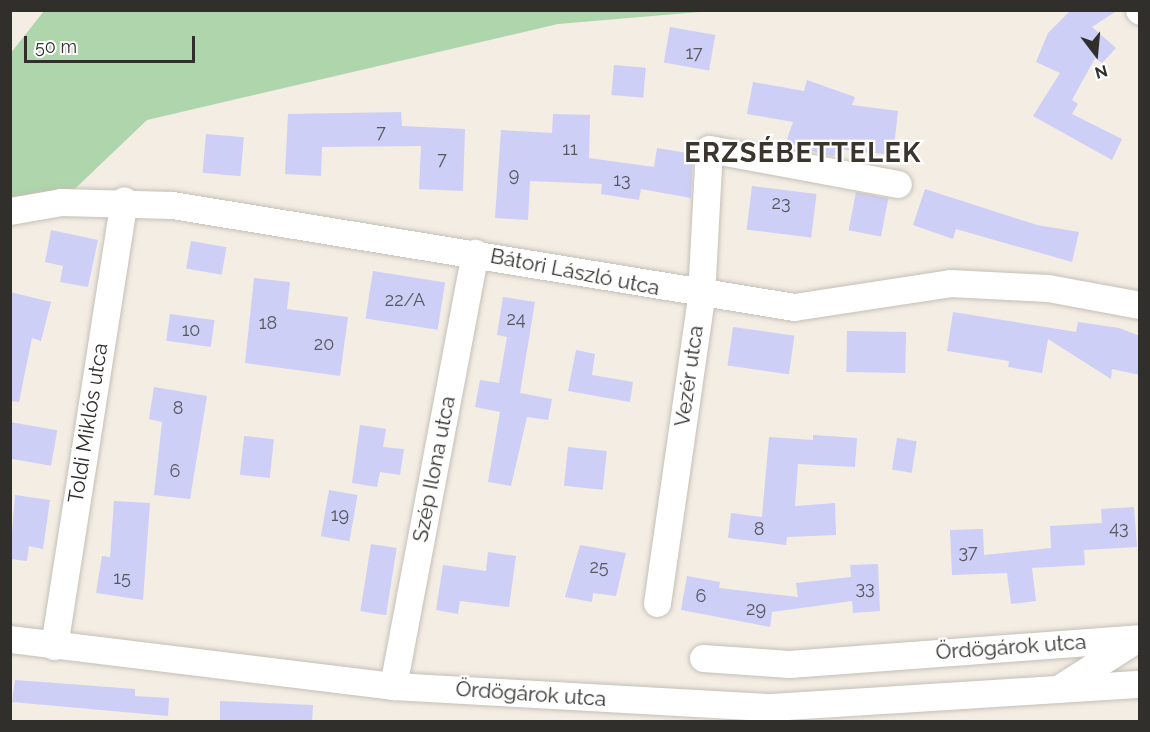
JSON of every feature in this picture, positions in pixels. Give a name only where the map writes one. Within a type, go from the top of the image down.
[{"type":"street","name":"Vezér utca","points":[[657,603],[701,296],[709,149],[898,184]]},
{"type":"street","name":"Bátori László utca","points":[[10,211],[61,202],[124,200],[475,253],[701,296],[794,307],[950,283],[992,284],[1140,304]]},
{"type":"street","name":"Toldi Miklós utca","points":[[54,646],[124,200]]},
{"type":"street","name":"Szép Ilona utca","points":[[393,686],[475,253]]},
{"type":"street","name":"Ördögárok utca","points":[[704,658],[789,664],[1139,638]]},
{"type":"street","name":"Ördögárok utca","points":[[1055,691],[1139,638]]},
{"type":"street","name":"Ördögárok utca","points":[[10,639],[393,686],[635,711],[771,707],[1140,684]]},
{"type":"green space","points":[[44,11],[711,11],[558,24],[147,120],[61,202],[11,210],[10,54]]},
{"type":"building","points":[[1071,10],[1118,10],[1092,27],[1116,48],[1102,63],[1095,58],[1072,100],[1078,104],[1072,114],[1122,139],[1112,160],[1033,116],[1060,73],[1036,62],[1048,33]]},
{"type":"building","points":[[670,27],[715,35],[709,70],[664,62]]},
{"type":"building","points":[[614,65],[646,68],[643,98],[611,95]]},
{"type":"building","points":[[807,80],[855,97],[852,105],[898,111],[893,155],[837,149],[834,156],[821,154],[786,142],[793,122],[747,114],[753,82],[804,91]]},
{"type":"building","points":[[401,112],[402,126],[465,129],[463,191],[419,189],[421,146],[322,147],[321,176],[285,174],[288,114]]},
{"type":"building","points":[[553,114],[590,115],[589,158],[654,167],[657,148],[693,154],[691,198],[641,189],[639,200],[601,194],[602,184],[530,181],[528,220],[495,218],[501,130],[552,133]]},
{"type":"building","points":[[206,134],[244,137],[240,176],[203,173]]},
{"type":"building","points":[[752,186],[817,194],[811,238],[747,230]]},
{"type":"building","points":[[925,189],[1037,225],[1079,232],[1072,262],[956,229],[953,239],[913,225]]},
{"type":"building","points":[[856,192],[888,198],[881,237],[849,230]]},
{"type":"building","points":[[51,230],[98,240],[88,287],[60,282],[63,266],[45,262]]},
{"type":"building","points":[[191,241],[226,247],[222,275],[186,269]]},
{"type":"building","points":[[373,271],[445,282],[438,330],[365,318]]},
{"type":"building","points":[[254,278],[290,282],[287,309],[348,317],[340,376],[245,363]]},
{"type":"building","points":[[10,292],[51,302],[41,341],[32,338],[19,402],[10,401]]},
{"type":"building","points":[[503,297],[535,302],[520,393],[552,399],[548,420],[527,417],[511,486],[488,482],[500,412],[475,407],[480,380],[499,383],[507,337],[497,335]]},
{"type":"building","points":[[953,312],[1076,332],[1078,322],[1119,328],[1140,336],[1140,375],[1112,369],[1111,379],[1048,339],[1042,373],[1008,367],[1009,361],[947,351]]},
{"type":"building","points":[[170,314],[215,320],[211,347],[166,341]]},
{"type":"building","points":[[733,327],[794,336],[789,374],[728,366]]},
{"type":"building","points":[[847,331],[906,332],[905,373],[846,372]]},
{"type":"building","points":[[576,350],[595,354],[592,375],[633,382],[630,402],[568,391]]},
{"type":"building","points":[[154,387],[207,396],[190,499],[154,495],[162,422],[149,419]]},
{"type":"building","points":[[10,422],[57,430],[51,466],[10,459]]},
{"type":"building","points":[[360,425],[386,429],[383,447],[404,449],[400,475],[380,472],[377,487],[352,483]]},
{"type":"building","points":[[813,435],[857,438],[855,467],[798,464],[795,506],[835,503],[836,535],[787,537],[786,545],[728,538],[731,513],[762,517],[769,437],[813,440]]},
{"type":"building","points":[[244,436],[274,439],[270,478],[240,475]]},
{"type":"building","points":[[897,438],[917,441],[912,473],[892,470]]},
{"type":"building","points":[[568,447],[607,451],[603,490],[564,486]]},
{"type":"building","points":[[329,490],[358,495],[349,541],[321,536]]},
{"type":"building","points":[[15,495],[50,500],[43,549],[29,546],[27,561],[10,559]]},
{"type":"building","points":[[114,501],[150,503],[143,600],[96,593],[102,556],[110,557]]},
{"type":"building","points":[[1134,507],[1137,547],[1084,550],[1085,565],[1032,568],[1036,601],[1011,604],[1007,573],[952,575],[950,530],[983,529],[984,555],[1051,548],[1050,526],[1102,523],[1101,509]]},
{"type":"building","points":[[371,544],[397,548],[386,615],[360,611]]},
{"type":"building","points":[[580,545],[626,553],[616,596],[593,593],[592,602],[565,597]]},
{"type":"building","points":[[488,552],[516,556],[509,607],[460,601],[458,614],[436,610],[443,565],[486,571]]},
{"type":"building","points":[[878,564],[880,611],[853,613],[852,601],[772,612],[770,627],[681,610],[687,576],[720,582],[719,588],[798,597],[796,583],[851,577],[850,565]]},
{"type":"building","points":[[15,680],[135,689],[135,696],[169,698],[168,716],[12,702]]},
{"type":"building","points":[[220,701],[313,705],[312,722],[220,722]]},
{"type":"district","name":"ERZSÉBETTELEK","points":[[803,153]]}]
